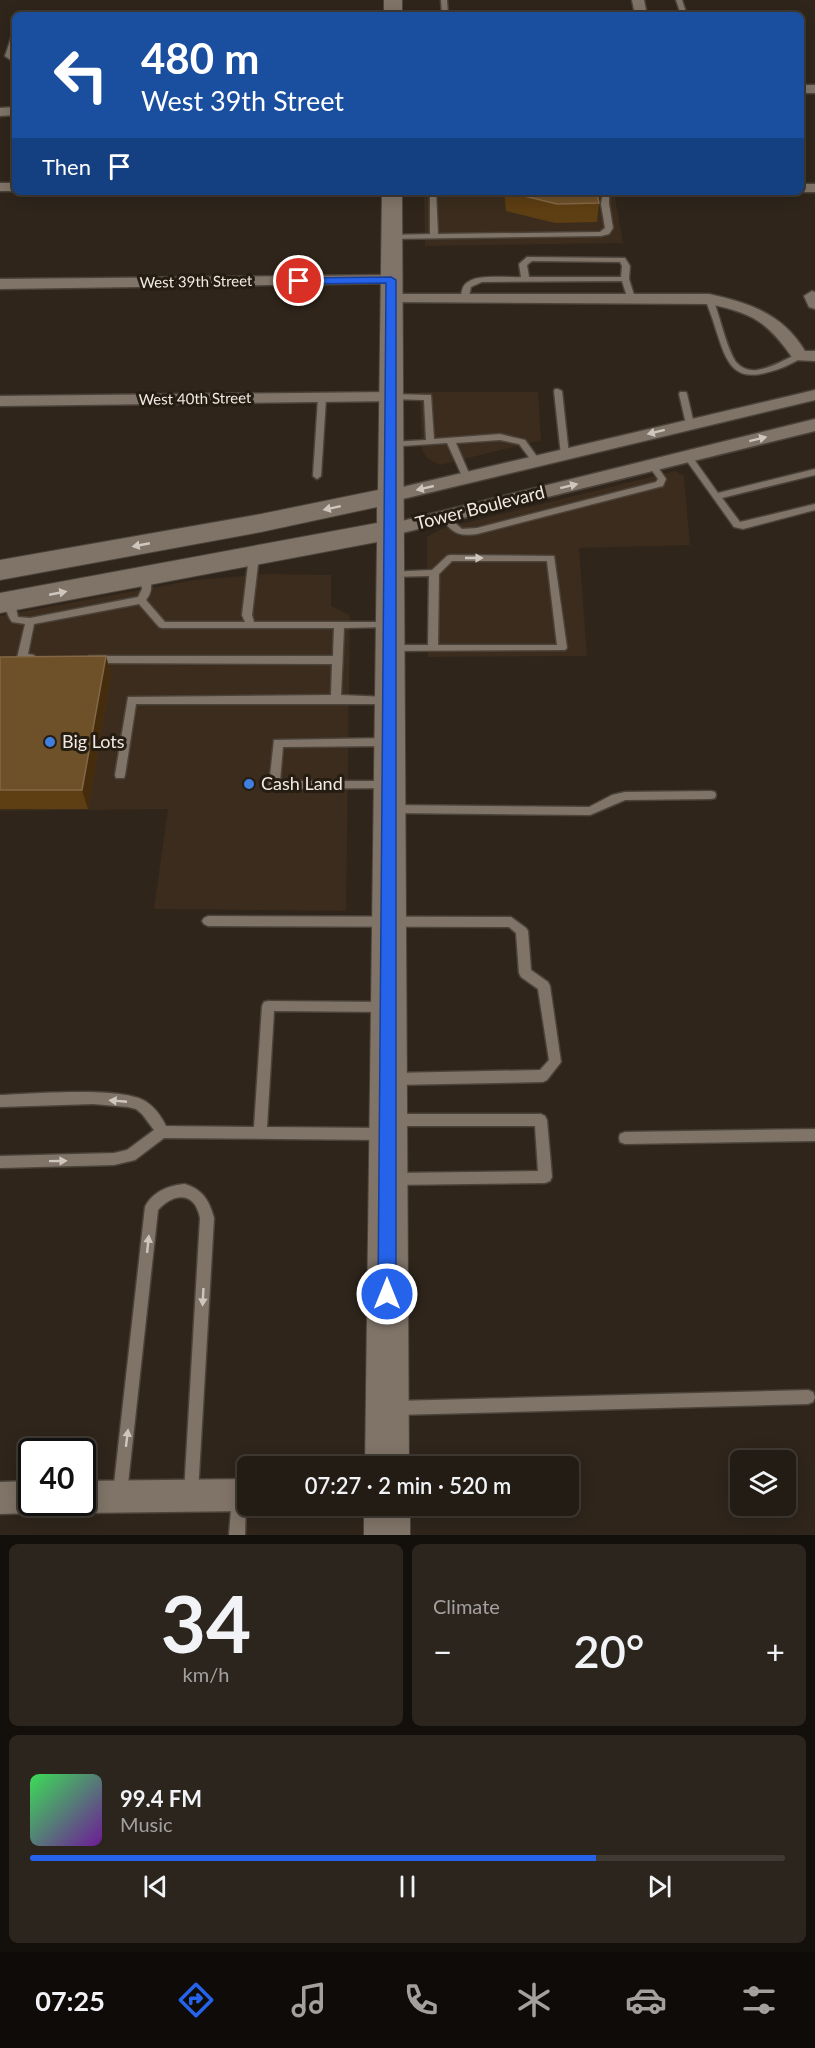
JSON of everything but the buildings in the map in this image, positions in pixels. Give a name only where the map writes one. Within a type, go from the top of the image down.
[{"type":"street","points":[[387,1456],[388,637],[392,195]]},
{"type":"street","name":"West 39th Street","points":[[0,284],[391,290],[465,299],[709,299],[760,313],[785,332],[807,356]]},
{"type":"street","name":"Tower Boulevard","points":[[14,609],[143,588],[390,513],[467,478],[815,395]]},
{"type":"street","name":"West 40th Street","points":[[0,401],[390,397]]},
{"type":"street","name":"Tower Boulevard","points":[[0,570],[261,523],[390,513],[446,516],[815,425]]},
{"type":"street","points":[[96,1497],[237,1495]]},
{"type":"street","points":[[0,1498],[18,1497]]},
{"type":"street","points":[[387,1516],[387,1535]]},
{"type":"lane","points":[[12,44],[8,56],[12,59]]},
{"type":"lane","points":[[433,195],[434,236]]},
{"type":"lane","points":[[391,237],[601,234],[609,228],[606,195]]},
{"type":"lane","points":[[525,279],[523,264],[530,259],[622,260],[626,266],[625,279],[631,298]]},
{"type":"lane","points":[[465,299],[465,286],[472,281],[625,279]]},
{"type":"lane","points":[[709,299],[727,355],[733,364],[742,370],[767,372],[807,356]]},
{"type":"lane","points":[[558,391],[565,455]]},
{"type":"lane","points":[[683,394],[690,424]]},
{"type":"lane","points":[[390,397],[428,397],[430,442]]},
{"type":"lane","points":[[317,476],[322,398]]},
{"type":"lane","points":[[390,445],[500,437],[522,442],[537,462]]},
{"type":"lane","points":[[450,441],[467,478]]},
{"type":"lane","points":[[688,457],[737,525],[743,526],[815,507]]},
{"type":"lane","points":[[717,496],[815,472]]},
{"type":"lane","points":[[251,625],[247,615],[254,556]]},
{"type":"lane","points":[[143,588],[162,625],[339,625],[433,649],[562,648],[551,558],[450,558],[434,573],[389,574]]},
{"type":"lane","points":[[433,649],[434,573]]},
{"type":"lane","points":[[14,609],[22,658],[39,659]]},
{"type":"lane","points":[[339,625],[336,696],[339,699]]},
{"type":"lane","points":[[84,659],[338,660]]},
{"type":"lane","points":[[120,775],[132,700],[339,699],[388,701]]},
{"type":"lane","points":[[388,742],[278,743],[274,784],[388,797],[590,811],[625,796],[711,795]]},
{"type":"lane","points":[[208,921],[511,922],[522,931],[525,973],[544,986],[555,1062],[543,1076],[388,1079]]},
{"type":"lane","points":[[260,1133],[268,1006],[388,1007]]},
{"type":"lane","points":[[0,1101],[117,1100],[138,1104],[154,1116],[162,1132]]},
{"type":"lane","points":[[0,1162],[114,1160],[130,1156],[162,1132],[260,1133],[541,1120],[545,1178],[387,1179]]},
{"type":"lane","points":[[625,1138],[815,1135]]},
{"type":"lane","points":[[120,1496],[152,1207],[157,1200],[179,1191],[190,1191],[200,1196],[206,1206],[207,1218],[191,1495]]},
{"type":"lane","points":[[386,1409],[808,1397]]},
{"type":"lane","points":[[237,1535],[240,1516]]},
{"type":"shaded area","points":[[424,195],[615,195],[623,243],[425,246]]},
{"type":"shaded area","points":[[420,392],[538,392],[541,440],[440,465],[427,458],[422,450]]},
{"type":"shaded area","points":[[675,471],[684,476],[690,545],[579,548],[587,656],[428,657],[427,537],[441,529]]},
{"type":"shaded area","points":[[267,574],[331,575],[331,606],[350,615],[346,911],[154,909],[168,809],[0,811],[0,616],[194,580]]},
{"type":"place","name":"Big Lots","points":[[50,742]]},
{"type":"place","name":"Cash Land","points":[[249,784]]},
{"type":"route","points":[[299,281],[391,280],[387,1294]]}]
